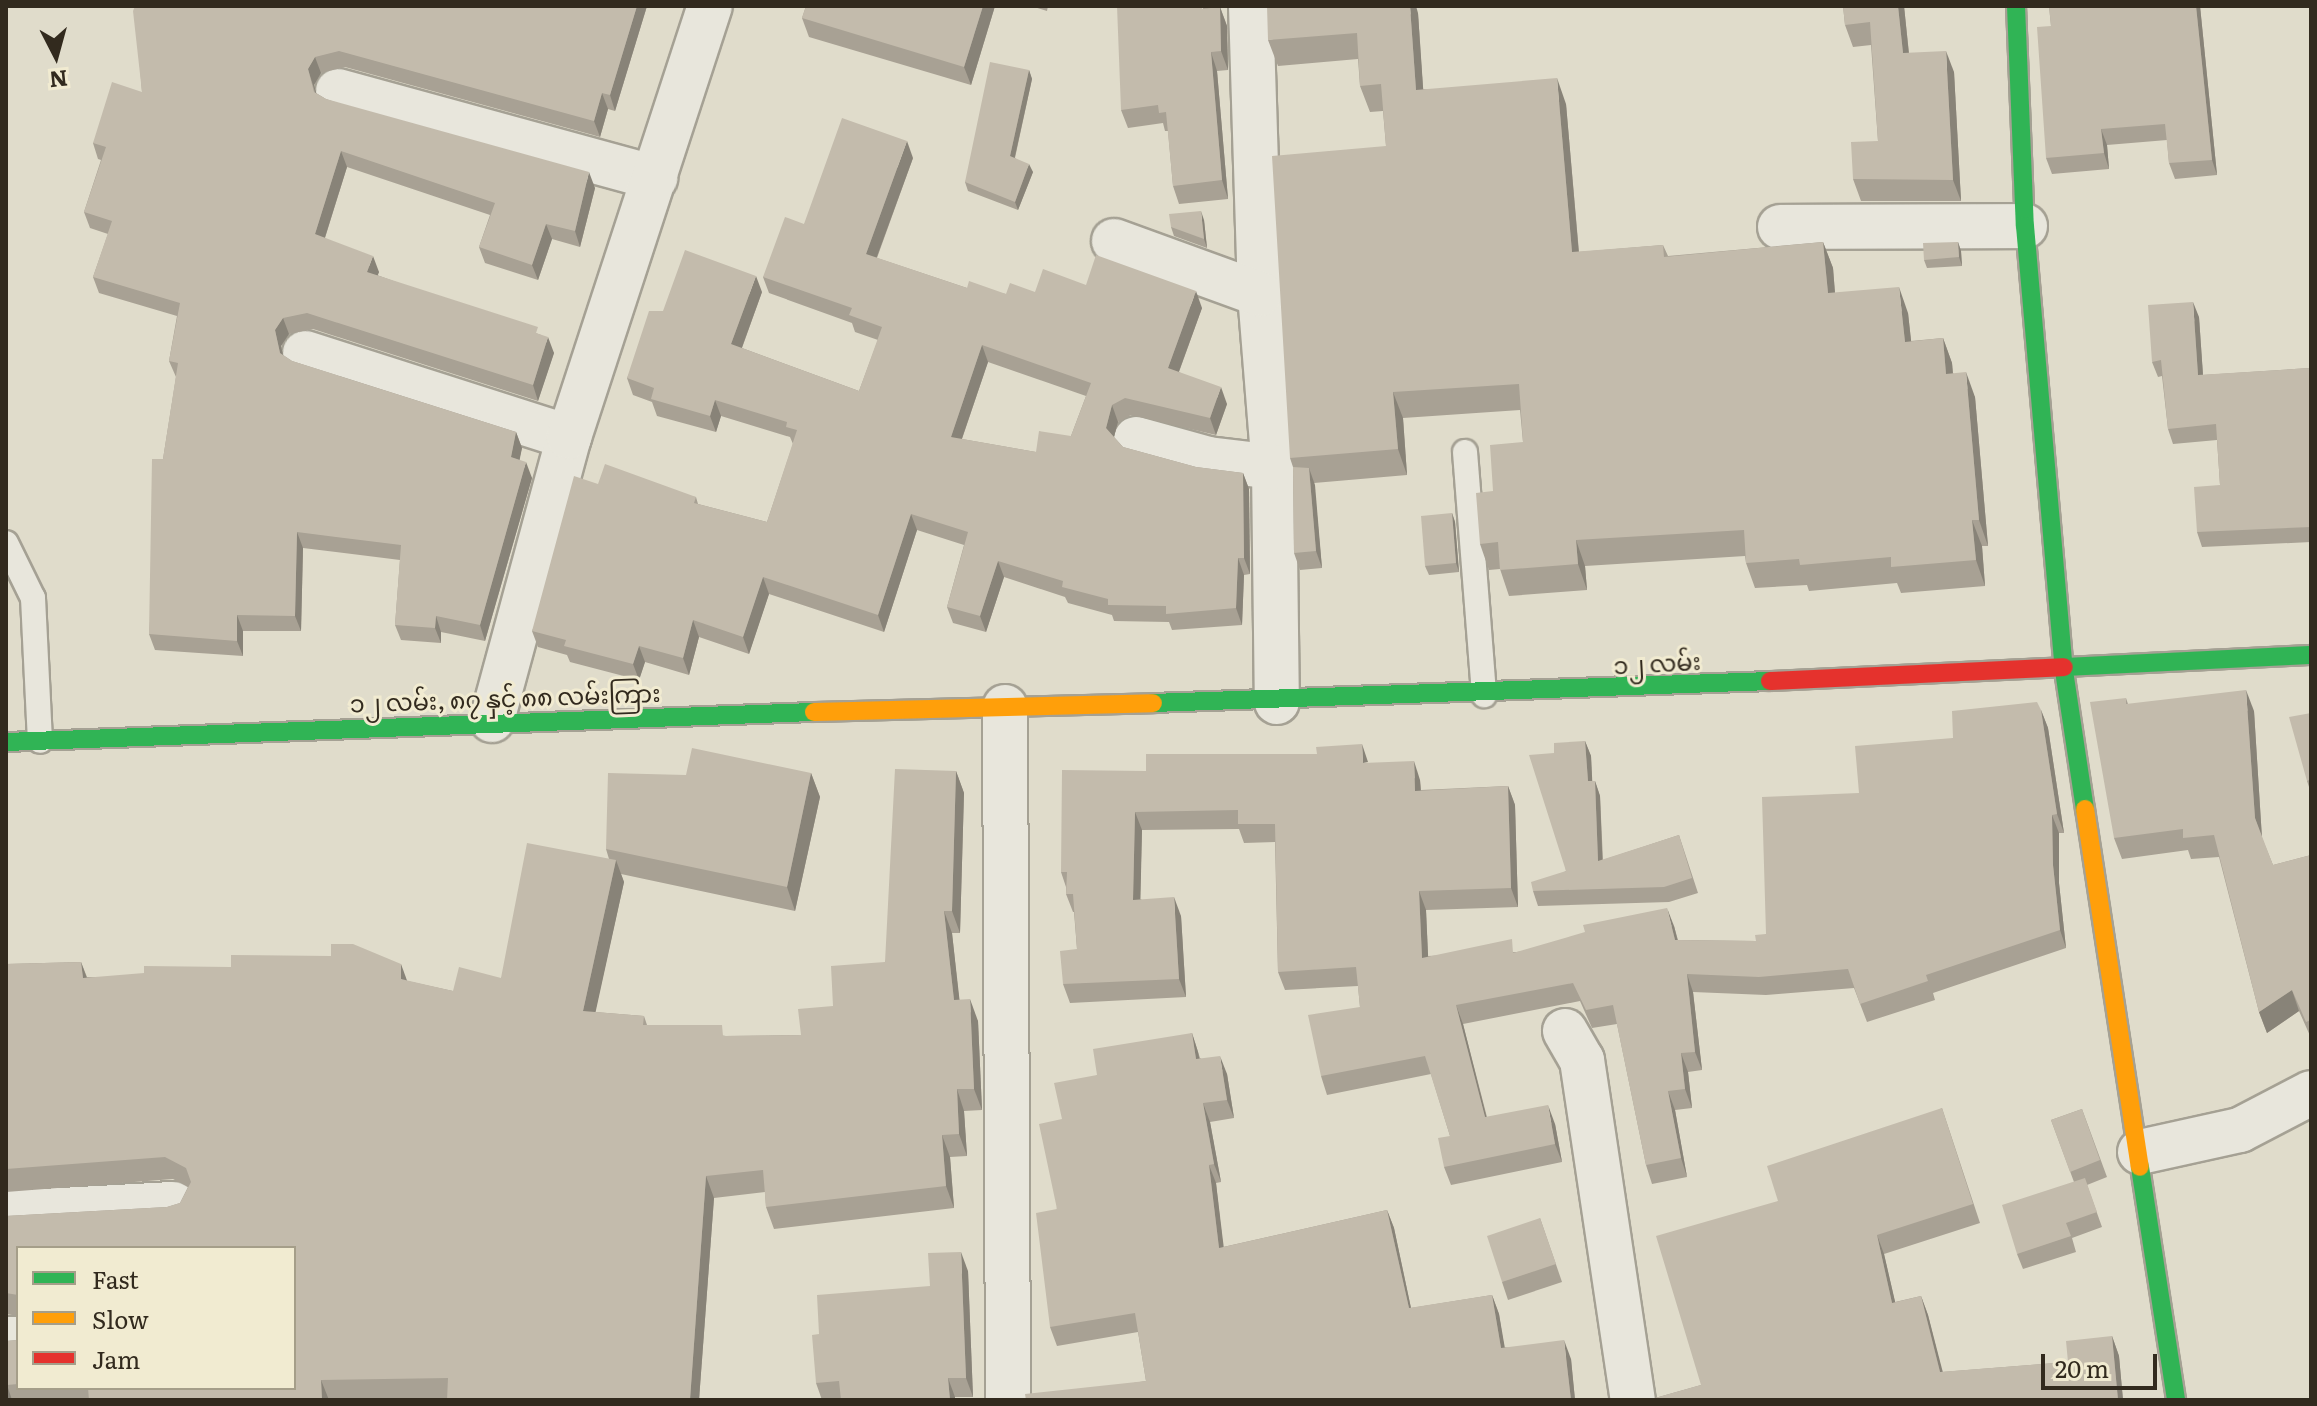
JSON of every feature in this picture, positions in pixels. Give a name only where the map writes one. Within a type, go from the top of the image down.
[{"type":"main road","points":[[2016,6],[2025,226],[2063,664],[2176,1400]]},
{"type":"main road","name":"၁၂ လမ်း","points":[[1005,707],[1484,695],[2063,664],[2311,655]]},
{"type":"main road","name":"၁၂ လမ်း, ၈၇ နှင့် ၈၈ လမ်းကြား","points":[[6,742],[492,720],[1005,707]]},
{"type":"street","points":[[492,720],[569,437],[710,6]]},
{"type":"street","points":[[1251,6],[1260,294],[1274,467],[1277,702]]},
{"type":"street","points":[[338,91],[655,178]]},
{"type":"street","points":[[1780,227],[2025,226]]},
{"type":"street","points":[[1114,241],[1260,294]]},
{"type":"street","points":[[305,353],[569,437]]},
{"type":"street","points":[[1136,439],[1208,459],[1274,467]]},
{"type":"street","points":[[1005,707],[1008,1400]]},
{"type":"street","points":[[1565,1031],[1582,1060],[1633,1400]]},
{"type":"street","points":[[2140,1152],[2240,1130],[2311,1093]]},
{"type":"street","points":[[6,1213],[174,1204]]},
{"type":"lane","points":[[1465,452],[1484,695]]},
{"type":"lane","points":[[6,543],[33,598],[40,741]]},
{"type":"building","points":[[135,6],[637,6],[610,95],[602,93],[594,121],[339,51],[315,57],[308,69],[314,92],[326,99],[589,172],[575,231],[546,224],[532,265],[479,247],[495,203],[341,151],[315,234],[373,256],[367,272],[538,327],[536,333],[548,337],[533,385],[307,313],[283,318],[275,330],[280,353],[292,361],[516,432],[511,457],[526,462],[480,625],[436,616],[435,628],[395,625],[401,545],[297,532],[295,616],[237,615],[237,641],[149,634],[152,459],[163,459],[178,363],[169,361],[180,303],[93,277],[112,221],[84,212],[106,147],[93,143],[112,82],[142,92]]},
{"type":"building","points":[[806,6],[983,6],[964,67],[802,18]]},
{"type":"building","points":[[1117,6],[1220,7],[1221,51],[1211,52],[1222,180],[1173,186],[1166,112],[1159,113],[1158,105],[1121,110]]},
{"type":"building","points":[[1267,6],[1410,6],[1416,90],[1557,78],[1572,252],[1663,245],[1664,257],[1823,242],[1828,293],[1899,287],[1905,342],[1943,338],[1946,374],[1966,372],[1979,520],[1972,520],[1976,560],[1891,567],[1891,557],[1800,565],[1799,559],[1746,563],[1744,530],[1576,540],[1578,564],[1500,570],[1498,542],[1480,544],[1476,493],[1493,491],[1490,445],[1523,442],[1519,384],[1393,392],[1398,449],[1290,458],[1272,156],[1386,146],[1381,84],[1360,86],[1357,33],[1268,40]]},
{"type":"building","points":[[1843,6],[1898,6],[1903,53],[1946,51],[1953,180],[1853,179],[1851,142],[1878,141],[1870,22],[1845,25]]},
{"type":"building","points":[[2049,6],[2196,6],[2212,160],[2169,163],[2165,124],[2101,129],[2104,153],[2046,158],[2037,27],[2051,26]]},
{"type":"building","points":[[990,62],[1029,70],[1010,156],[1029,164],[1015,202],[965,182]]},
{"type":"building","points":[[842,118],[907,141],[866,254],[967,288],[969,281],[1006,294],[1010,283],[1035,292],[1043,269],[1086,285],[1096,255],[1196,291],[1168,368],[1221,387],[1210,418],[1125,398],[1112,405],[1106,428],[1123,447],[1196,467],[1243,473],[1244,558],[1238,558],[1236,608],[1166,614],[1166,606],[1108,605],[1108,599],[1062,587],[1063,581],[998,561],[980,616],[947,607],[968,532],[911,514],[878,615],[763,577],[743,637],[693,620],[683,658],[639,646],[633,664],[564,646],[566,640],[532,631],[574,476],[598,484],[605,464],[696,497],[694,503],[767,522],[797,430],[786,427],[787,422],[715,400],[710,416],[651,399],[654,388],[627,378],[649,311],[663,311],[685,250],[756,276],[731,344],[859,391],[882,327],[849,315],[852,308],[763,277],[785,217],[804,224]],"holes":[[[982,345],[1091,383],[1071,436],[1039,431],[1036,452],[951,437]]]},
{"type":"building","points":[[1201,211],[1204,239],[1171,227],[1169,214]]},
{"type":"building","points":[[1958,242],[1959,257],[1924,260],[1923,243]]},
{"type":"building","points":[[2193,302],[2198,375],[2310,368],[2311,527],[2197,532],[2194,487],[2220,485],[2216,424],[2168,429],[2161,360],[2152,362],[2148,305]]},
{"type":"building","points":[[1293,467],[1309,468],[1316,551],[1294,553]]},
{"type":"building","points":[[1452,513],[1456,563],[1425,566],[1421,516]]},
{"type":"building","points":[[2246,690],[2255,818],[2273,865],[2311,855],[2311,1020],[2306,1022],[2292,990],[2259,1012],[2214,835],[2183,838],[2183,829],[2114,838],[2090,702],[2126,698],[2126,704]]},
{"type":"building","points":[[2037,702],[2041,710],[2057,814],[2052,815],[2053,865],[2060,930],[1926,975],[1928,981],[1860,1004],[1848,969],[1759,977],[1687,974],[1695,1052],[1681,1053],[1685,1089],[1668,1091],[1681,1158],[1646,1165],[1613,1005],[1586,1010],[1573,983],[1456,1005],[1485,1117],[1548,1105],[1555,1144],[1444,1167],[1438,1138],[1450,1136],[1425,1056],[1321,1076],[1308,1015],[1360,1007],[1356,967],[1278,972],[1275,824],[1238,824],[1238,810],[1135,812],[1133,900],[1174,897],[1179,979],[1063,984],[1060,951],[1077,949],[1073,894],[1066,894],[1067,872],[1061,872],[1062,770],[1146,771],[1146,754],[1317,754],[1316,747],[1362,744],[1363,763],[1414,761],[1415,791],[1508,786],[1511,888],[1419,891],[1422,958],[1512,939],[1513,953],[1585,932],[1583,925],[1667,908],[1675,940],[1756,941],[1755,935],[1766,934],[1762,797],[1859,793],[1855,746],[1953,738],[1952,711]]},
{"type":"building","points":[[2311,713],[2311,779],[2307,781],[2289,717]]},
{"type":"building","points":[[1585,741],[1588,781],[1595,781],[1598,861],[1679,835],[1692,878],[1664,887],[1533,891],[1531,882],[1566,871],[1529,755],[1554,753],[1554,743]]},
{"type":"building","points":[[692,748],[811,773],[787,887],[606,849],[608,773],[686,775]]},
{"type":"building","points":[[895,769],[956,771],[952,911],[944,911],[954,1000],[970,999],[974,1089],[957,1089],[959,1134],[942,1135],[946,1186],[766,1207],[763,1170],[706,1176],[690,1400],[447,1400],[448,1378],[321,1380],[322,1400],[89,1400],[88,1390],[296,1390],[296,1246],[16,1246],[16,1295],[6,1293],[6,1216],[167,1207],[180,1203],[191,1182],[186,1168],[165,1157],[6,1169],[6,964],[81,962],[83,978],[144,973],[144,966],[231,967],[231,955],[331,956],[331,944],[353,944],[401,964],[401,979],[453,991],[459,967],[501,978],[527,843],[616,860],[583,1011],[644,1016],[643,1025],[722,1025],[723,1036],[801,1035],[798,1009],[833,1006],[831,966],[885,962]]},
{"type":"building","points":[[1192,1033],[1196,1059],[1220,1056],[1227,1100],[1203,1103],[1214,1164],[1209,1165],[1219,1248],[1387,1210],[1409,1308],[1492,1295],[1501,1348],[1564,1340],[1571,1400],[1026,1400],[1025,1394],[1146,1381],[1135,1313],[1050,1327],[1036,1213],[1057,1209],[1039,1124],[1062,1119],[1054,1083],[1097,1075],[1093,1049]]},
{"type":"building","points":[[1942,1108],[1973,1204],[1877,1235],[1892,1303],[1921,1296],[1940,1372],[2068,1362],[2066,1341],[2112,1336],[2118,1400],[1648,1400],[1701,1385],[1656,1236],[1778,1201],[1767,1166]]},
{"type":"building","points":[[2082,1109],[2100,1160],[2070,1172],[2051,1120]]},
{"type":"building","points":[[2085,1178],[2097,1212],[2066,1223],[2071,1236],[2017,1254],[2002,1205]]},
{"type":"building","points":[[1540,1218],[1556,1264],[1502,1282],[1487,1236]]},
{"type":"building","points":[[961,1252],[966,1378],[948,1378],[950,1400],[841,1400],[839,1381],[816,1383],[812,1335],[819,1334],[817,1295],[930,1286],[928,1253]]},
{"type":"building","points":[[16,1340],[16,1384],[7,1385],[6,1400],[6,1341]]},
{"type":"traffic: fast","points":[[2016,6],[2025,226],[2063,664],[2085,809]]},
{"type":"traffic: fast","points":[[2064,667],[2311,655]]},
{"type":"traffic: fast","points":[[1153,703],[1770,681]]},
{"type":"traffic: fast","points":[[6,742],[814,712]]},
{"type":"traffic: fast","points":[[2140,1167],[2176,1400]]},
{"type":"traffic: slow","points":[[814,712],[1153,703]]},
{"type":"traffic: slow","points":[[2085,809],[2140,1167]]},
{"type":"traffic: jam","points":[[1770,681],[2064,667]]}]
